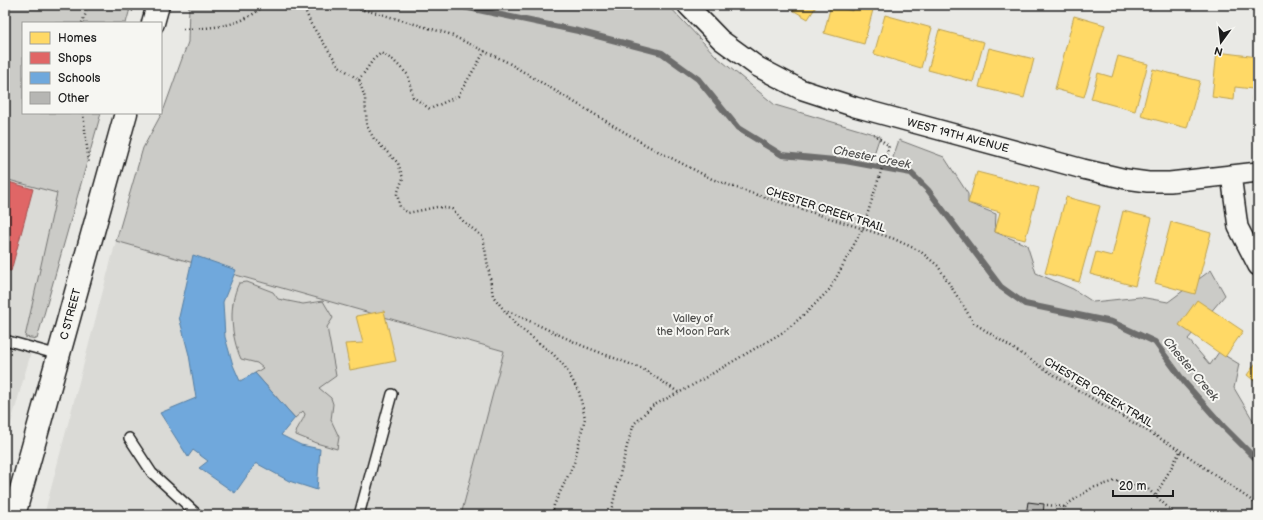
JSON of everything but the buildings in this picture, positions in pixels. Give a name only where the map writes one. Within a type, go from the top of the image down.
[{"type":"main road","points":[[153,22],[158,5]]},
{"type":"main road","name":"C STREET","points":[[12,506],[59,355],[126,114]]},
{"type":"street","name":"WEST 19TH AVENUE","points":[[687,5],[721,40],[758,67],[800,88],[855,107],[1083,169],[1126,179],[1148,182],[1170,182],[1258,172]]},
{"type":"street","points":[[1231,175],[1238,227],[1258,266]]},
{"type":"lane","points":[[5,340],[59,355]]},
{"type":"lane","points":[[359,515],[392,394]]},
{"type":"lane","points":[[129,438],[152,473],[198,515]]},
{"type":"path","points":[[82,22],[89,5]]},
{"type":"path","points":[[117,5],[135,11]]},
{"type":"path","points":[[183,29],[207,28],[234,24],[257,12],[264,5]]},
{"type":"path","points":[[303,5],[311,24],[339,66],[359,80],[365,98],[367,126],[374,139],[398,163],[403,178],[397,194],[400,207],[408,214],[437,207],[452,209],[464,222],[483,236],[493,296],[506,310],[515,324],[547,349],[565,367],[579,392],[585,418],[574,463],[554,505],[552,515]]},
{"type":"path","name":"CHESTER CREEK TRAIL","points":[[340,5],[377,13],[449,34],[507,62],[646,145],[712,179],[787,205],[863,228],[920,250],[938,266],[974,323],[1071,386],[1181,450],[1258,505]]},
{"type":"path","points":[[359,80],[381,53],[393,60],[397,66],[408,75],[413,97],[430,109],[458,96],[485,51]]},
{"type":"path","points":[[83,114],[89,166]]},
{"type":"path","points":[[610,515],[628,442],[634,424],[652,406],[785,332],[830,289],[863,228],[889,146]]},
{"type":"path","points":[[506,310],[583,346],[643,369],[678,392]]},
{"type":"path","points":[[1156,495],[1181,450]]},
{"type":"path","points":[[1062,515],[1065,508],[1092,488],[1116,481],[1148,489],[1176,515]]},
{"type":"path","points":[[1047,505],[1065,508]]},
{"type":"shaded area","points":[[5,156],[80,180],[5,444]]},
{"type":"shaded area","points":[[116,241],[504,351],[461,515],[44,515]]},
{"type":"green space","points":[[5,5],[131,5],[126,22],[22,22],[22,114],[101,114],[37,339],[25,337],[57,193],[5,179]]},
{"type":"green space","name":"Valley of the Moon Park","points":[[189,5],[668,5],[717,57],[775,105],[880,136],[870,166],[889,169],[899,140],[944,157],[968,194],[968,203],[996,214],[995,232],[1027,245],[1036,273],[1073,289],[1093,302],[1140,297],[1168,302],[1211,270],[1225,295],[1188,339],[1210,365],[1219,352],[1239,364],[1234,388],[1254,422],[1258,421],[1258,515],[461,515],[504,351],[116,241],[143,148],[162,114],[188,42]]},
{"type":"green space","points":[[247,282],[273,292],[278,299],[303,304],[323,301],[333,318],[327,327],[336,376],[319,388],[331,398],[333,404],[331,420],[339,437],[337,449],[296,435],[297,429],[305,414],[303,411],[295,418],[255,373],[263,368],[257,363],[241,359],[233,331],[232,311],[233,301],[239,283]]},
{"type":"waterway","name":"Chester Creek","points":[[454,5],[578,31],[662,53],[698,79],[738,128],[782,155],[845,161],[911,173],[928,190],[1001,287],[1025,304],[1112,322],[1155,342],[1185,383],[1223,426],[1258,461]]}]
